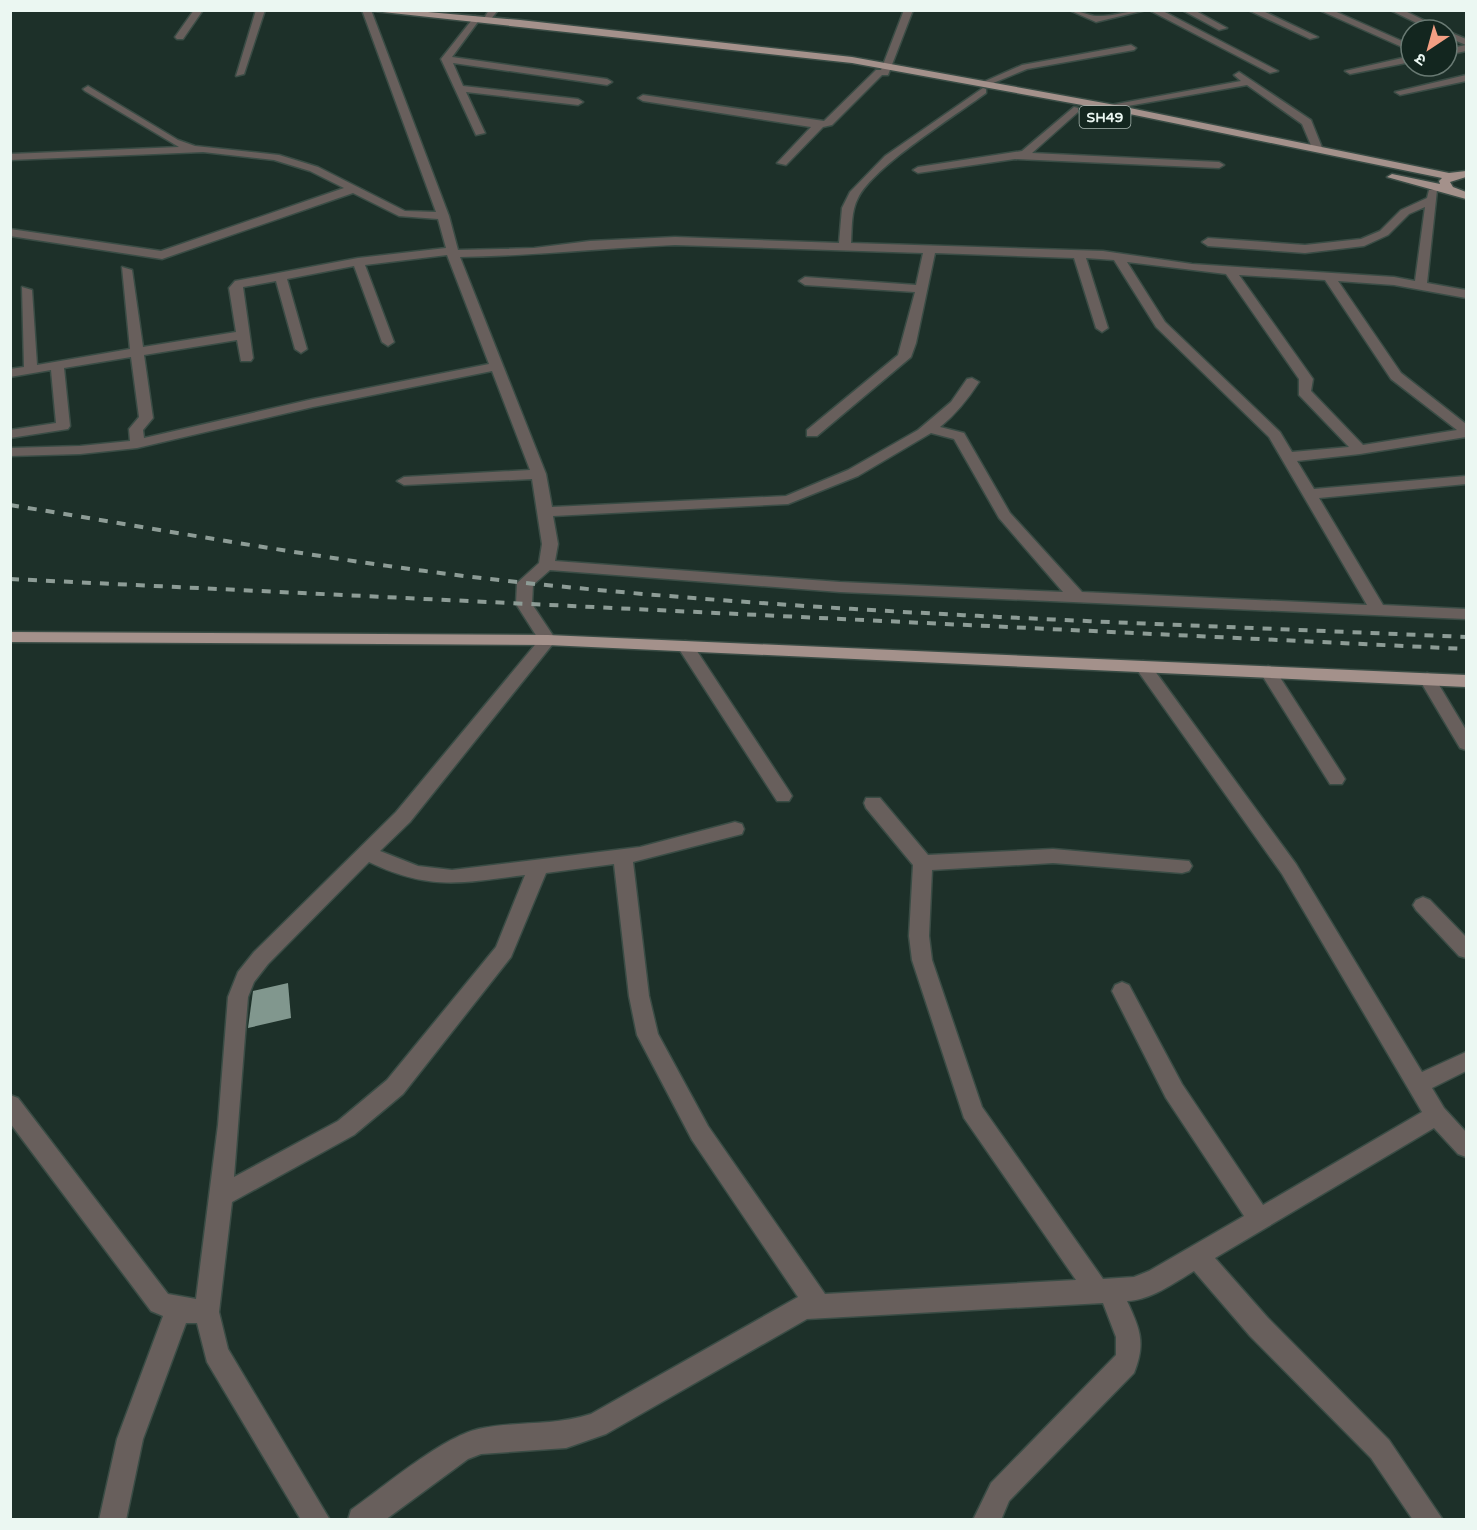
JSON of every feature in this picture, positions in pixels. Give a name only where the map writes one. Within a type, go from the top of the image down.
[{"type":"main road","name":"SH49","points":[[367,10],[488,20],[760,51],[884,70],[1105,107],[1450,176]]},
{"type":"main road","name":"SH49","points":[[985,87],[1074,110],[1259,149]]},
{"type":"main road","points":[[1376,174],[1449,189],[1467,196]]},
{"type":"main road","points":[[1449,189],[1444,181],[1450,176],[1467,174]]},
{"type":"main road","points":[[10,637],[548,640],[1467,681]]},
{"type":"street","points":[[180,37],[199,10]]},
{"type":"street","points":[[239,74],[261,10]]},
{"type":"street","points":[[317,1520],[244,1403],[216,1353],[207,1312],[221,1196],[238,997],[245,978],[403,817],[548,640],[524,604],[525,583],[546,565],[550,544],[539,474],[452,253],[442,216],[367,10]]},
{"type":"street","points":[[488,20],[494,10]]},
{"type":"street","points":[[643,98],[819,125],[828,123],[884,70],[909,10]]},
{"type":"street","points":[[1073,10],[1096,19],[1136,11]]},
{"type":"street","points":[[1153,10],[1273,71]]},
{"type":"street","points":[[1186,10],[1222,28]]},
{"type":"street","points":[[1252,10],[1313,37]]},
{"type":"street","points":[[1323,10],[1399,43]]},
{"type":"street","points":[[1394,10],[1412,18]]},
{"type":"street","points":[[446,59],[475,19]]},
{"type":"street","points":[[845,246],[848,208],[854,194],[889,158],[985,87],[1025,67],[1131,48]]},
{"type":"street","points":[[446,59],[607,82]]},
{"type":"street","points":[[446,59],[480,133]]},
{"type":"street","points":[[1350,71],[1399,61]]},
{"type":"street","points":[[1234,72],[1307,122],[1318,150]]},
{"type":"street","points":[[1400,92],[1465,79]]},
{"type":"street","points":[[1105,107],[1249,82]]},
{"type":"street","points":[[458,88],[578,102]]},
{"type":"street","points":[[88,89],[174,142],[203,149],[295,161],[403,214],[442,216]]},
{"type":"street","points":[[1017,156],[1031,150],[1074,110]]},
{"type":"street","points":[[782,163],[819,125]]},
{"type":"street","points":[[10,157],[203,149]]},
{"type":"street","points":[[918,170],[1017,156],[1219,165]]},
{"type":"street","points":[[1421,285],[1434,186]]},
{"type":"street","points":[[10,232],[28,237],[162,255],[353,189]]},
{"type":"street","points":[[1208,242],[1305,249],[1364,242],[1384,233],[1405,212],[1432,200]]},
{"type":"street","points":[[10,245],[28,237]]},
{"type":"street","points":[[246,358],[236,286],[280,275],[357,262],[452,253],[534,252],[590,245],[675,241],[1118,257],[1172,266],[1421,285],[1467,294]]},
{"type":"street","points":[[812,433],[904,357],[930,249]]},
{"type":"street","points":[[1079,255],[1102,328]]},
{"type":"street","points":[[1118,257],[1160,324],[1257,415],[1275,435],[1378,610]]},
{"type":"street","points":[[357,262],[388,342]]},
{"type":"street","points":[[126,270],[139,352],[146,418],[136,429],[137,444]]},
{"type":"street","points":[[1230,271],[1306,379],[1304,392],[1360,450]]},
{"type":"street","points":[[280,275],[301,349]]},
{"type":"street","points":[[1329,277],[1396,376],[1467,432]]},
{"type":"street","points":[[805,281],[921,289]]},
{"type":"street","points":[[26,290],[31,370]]},
{"type":"street","points":[[10,373],[243,335]]},
{"type":"street","points":[[10,434],[63,426],[57,365]]},
{"type":"street","points":[[10,452],[80,450],[137,444],[313,403],[498,366]]},
{"type":"street","points":[[545,512],[788,500],[819,490],[929,429],[957,405],[972,382]]},
{"type":"street","points":[[929,429],[959,436],[1004,515],[1076,596]]},
{"type":"street","points":[[1290,457],[1360,450],[1467,432]]},
{"type":"street","points":[[404,481],[539,474]]},
{"type":"street","points":[[1311,494],[1467,480]]},
{"type":"street","points":[[546,565],[840,587],[1467,614]]},
{"type":"street","points":[[685,646],[783,796]]},
{"type":"street","points":[[1143,667],[1289,869],[1436,1114],[1467,1147]]},
{"type":"street","points":[[1268,672],[1336,779]]},
{"type":"street","points":[[1427,679],[1467,744]]},
{"type":"street","points":[[873,803],[923,863],[919,936],[922,960],[972,1111],[989,1139],[1104,1293],[1132,1342],[1129,1358],[1000,1492],[986,1520]]},
{"type":"street","points":[[367,853],[409,873],[428,878],[658,850],[735,829]]},
{"type":"street","points":[[623,855],[639,996],[648,1035],[700,1133],[818,1305]]},
{"type":"street","points":[[923,863],[1053,856],[1182,866]]},
{"type":"street","points":[[221,1196],[346,1128],[395,1087],[504,951],[539,866]]},
{"type":"street","points":[[1423,905],[1467,950]]},
{"type":"street","points":[[1122,992],[1174,1091],[1259,1219]]},
{"type":"street","points":[[1418,1084],[1467,1061]]},
{"type":"street","points":[[10,1106],[160,1303],[178,1310],[207,1312]]},
{"type":"street","points":[[361,1520],[459,1450],[481,1441],[566,1435],[597,1425],[786,1315],[804,1307],[1104,1293],[1135,1289],[1197,1256],[1436,1114]]},
{"type":"street","points":[[1197,1256],[1259,1327],[1380,1449],[1430,1520]]},
{"type":"street","points":[[112,1520],[130,1439],[178,1310]]},
{"type":"building","points":[[288,983],[291,1018],[248,1028],[253,991]]},
{"type":"railway","points":[[10,505],[268,548],[461,576],[643,594],[996,617],[1466,637]]},
{"type":"railway","points":[[10,579],[1466,649]]}]
